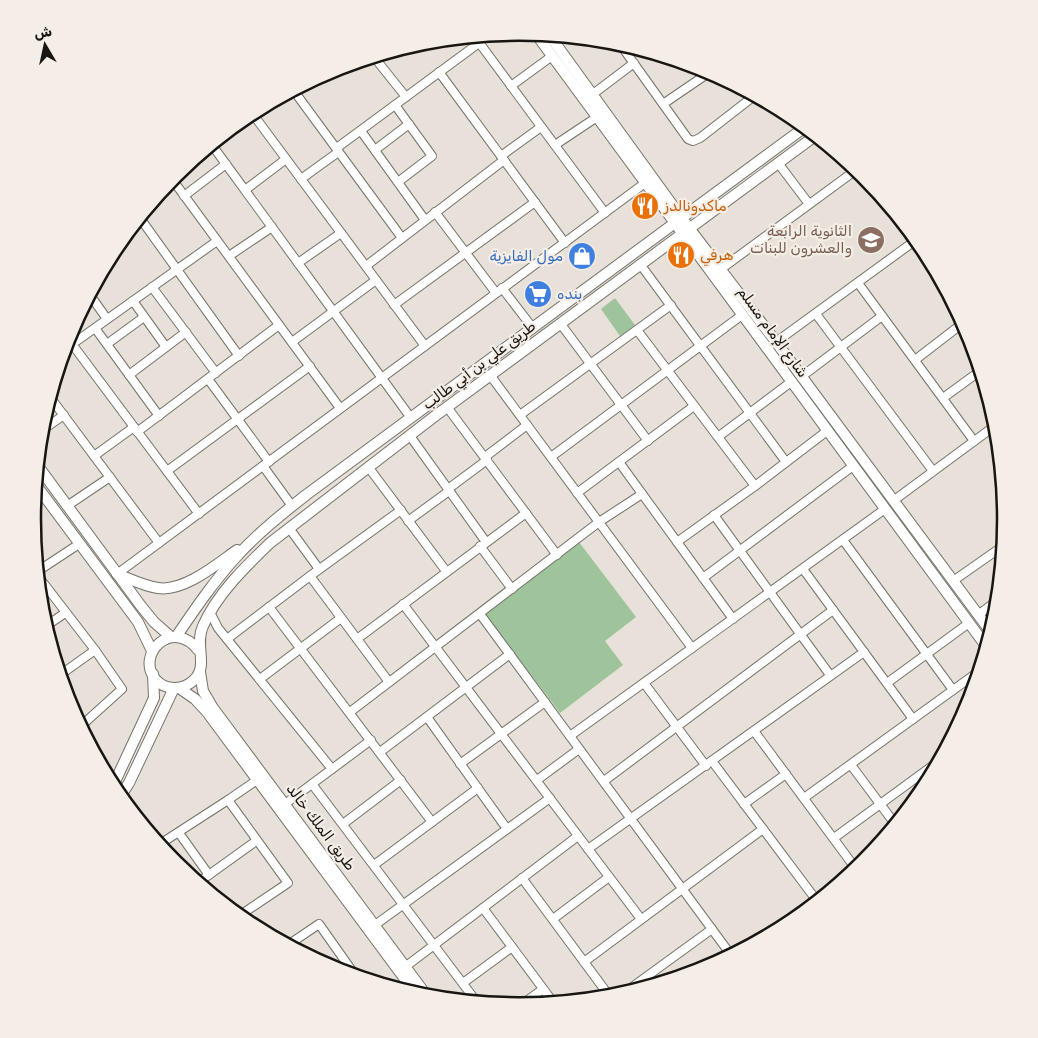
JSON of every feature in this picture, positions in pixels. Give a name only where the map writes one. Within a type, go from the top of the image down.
[{"type":"main road","name":"شارع الإمام مسلم","points":[[542,42],[645,183],[678,220]]},
{"type":"main road","name":"شارع الإمام مسلم","points":[[555,42],[593,94],[742,315],[893,500],[985,625]]},
{"type":"main road","name":"طريق علي بن أبي طالب","points":[[174,637],[237,556],[292,506],[532,327],[799,132]]},
{"type":"main road","name":"طريق علي بن أبي طالب","points":[[199,651],[203,625],[210,612],[247,565],[288,528],[490,375],[810,140]]},
{"type":"main road","name":"شارع الإمام مسلم","points":[[685,230],[721,269],[776,342],[796,380],[827,431],[981,639]]},
{"type":"main road","points":[[43,473],[154,622],[174,637]]},
{"type":"main road","points":[[42,494],[142,629],[152,651]]},
{"type":"main road","points":[[117,574],[159,588],[172,587],[202,575],[258,535]]},
{"type":"main road","points":[[188,618],[189,626],[193,629],[203,625]]},
{"type":"main road","points":[[142,629],[148,632],[152,631],[155,629],[154,622]]},
{"type":"main road","points":[[117,776],[154,698],[150,659],[152,651],[157,644],[174,637],[185,638],[193,643],[199,651],[201,658],[200,672],[195,680],[188,685],[177,688],[162,684],[153,674]]},
{"type":"main road","name":"طريق الملك خالد","points":[[200,672],[199,695],[257,780],[408,983]]},
{"type":"main road","points":[[125,789],[177,688]]},
{"type":"main road","name":"طريق الملك خالد","points":[[177,688],[199,695],[213,708],[421,987]]},
{"type":"street","points":[[302,179],[337,153],[338,147],[439,72],[473,43]]},
{"type":"street","points":[[479,43],[605,213]]},
{"type":"street","points":[[627,54],[684,134],[693,141],[748,100]]},
{"type":"street","points":[[511,86],[552,56]]},
{"type":"street","points":[[379,63],[406,97]]},
{"type":"street","points":[[593,94],[634,63]]},
{"type":"street","points":[[439,72],[565,242]]},
{"type":"street","points":[[663,104],[701,77]]},
{"type":"street","points":[[298,96],[402,238]]},
{"type":"street","points":[[396,105],[432,156],[398,182]]},
{"type":"street","points":[[555,145],[597,116]]},
{"type":"street","points":[[257,120],[425,346]]},
{"type":"street","points":[[375,150],[409,124]]},
{"type":"street","points":[[366,266],[541,127]]},
{"type":"street","points":[[361,131],[425,220]]},
{"type":"street","points":[[216,150],[411,418]]},
{"type":"street","points":[[246,190],[286,159]]},
{"type":"street","points":[[778,163],[809,204]]},
{"type":"street","points":[[184,196],[226,164]]},
{"type":"street","points":[[721,269],[850,174]]},
{"type":"street","points":[[117,574],[645,183]]},
{"type":"street","points":[[177,186],[340,408]]},
{"type":"street","points":[[394,305],[535,202]]},
{"type":"street","points":[[435,212],[465,253],[532,327]]},
{"type":"street","points":[[144,223],[239,356]]},
{"type":"street","points":[[228,256],[272,227]]},
{"type":"street","points":[[298,263],[341,233]]},
{"type":"street","points":[[76,341],[218,241]]},
{"type":"street","points":[[776,342],[910,245]]},
{"type":"street","points":[[640,264],[786,462]]},
{"type":"street","points":[[292,342],[376,280]]},
{"type":"street","points":[[858,283],[974,441]]},
{"type":"street","points":[[152,287],[216,373]]},
{"type":"street","points":[[94,301],[107,319]]},
{"type":"street","points":[[133,301],[166,347]]},
{"type":"street","points":[[520,415],[671,305]]},
{"type":"street","points":[[816,314],[933,471]]},
{"type":"street","points":[[551,458],[742,315]]},
{"type":"street","points":[[718,437],[882,316]]},
{"type":"street","points":[[107,344],[144,317]]},
{"type":"street","points":[[560,323],[648,441]]},
{"type":"street","points":[[94,456],[159,416],[279,325]]},
{"type":"street","points":[[95,328],[159,416]]},
{"type":"street","points":[[914,360],[956,328]]},
{"type":"street","points":[[637,330],[755,486]]},
{"type":"street","points":[[129,375],[186,332]]},
{"type":"street","points":[[74,347],[199,514]]},
{"type":"street","points":[[167,472],[310,366]]},
{"type":"street","points":[[490,375],[692,648]]},
{"type":"street","points":[[943,398],[974,375]]},
{"type":"street","points":[[208,379],[238,420],[292,506]]},
{"type":"street","points":[[56,404],[159,543]]},
{"type":"street","points":[[577,493],[694,406]]},
{"type":"street","points":[[447,407],[557,555]]},
{"type":"street","points":[[50,424],[64,415]]},
{"type":"street","points":[[408,521],[449,490],[527,425]]},
{"type":"street","points":[[893,500],[989,430]]},
{"type":"street","points":[[677,542],[827,431]]},
{"type":"street","points":[[410,436],[449,490],[512,589]]},
{"type":"street","points":[[619,462],[733,619]]},
{"type":"street","points":[[703,578],[853,466]]},
{"type":"street","points":[[369,468],[446,572]]},
{"type":"street","points":[[67,506],[110,477]]},
{"type":"street","points":[[350,712],[599,522],[642,494]]},
{"type":"street","points":[[570,736],[885,509]]},
{"type":"street","points":[[227,640],[319,569],[401,510]]},
{"type":"street","points":[[357,639],[526,513]]},
{"type":"street","points":[[714,515],[830,675]]},
{"type":"street","points":[[288,528],[319,569]]},
{"type":"street","points":[[843,540],[953,690]]},
{"type":"street","points":[[44,567],[79,544]]},
{"type":"street","points":[[953,581],[996,553]]},
{"type":"street","points":[[802,569],[914,719]]},
{"type":"street","points":[[310,576],[389,682]]},
{"type":"street","points":[[46,587],[95,650],[122,689],[87,721]]},
{"type":"street","points":[[403,604],[641,919]]},
{"type":"street","points":[[269,607],[432,822]]},
{"type":"street","points":[[978,615],[989,607]]},
{"type":"street","points":[[604,781],[833,610]]},
{"type":"street","points":[[210,612],[227,640],[332,769]]},
{"type":"street","points":[[52,622],[65,613]]},
{"type":"street","points":[[480,614],[726,949]]},
{"type":"street","points":[[260,679],[341,618]]},
{"type":"street","points":[[887,683],[969,623]]},
{"type":"street","points":[[66,671],[95,650]]},
{"type":"street","points":[[588,849],[864,652]]},
{"type":"street","points":[[380,752],[510,654]]},
{"type":"street","points":[[804,798],[969,679]]},
{"type":"street","points":[[644,683],[676,727],[744,804],[813,896]]},
{"type":"street","points":[[460,764],[545,702]]},
{"type":"street","points":[[427,716],[507,828]]},
{"type":"street","points":[[754,731],[851,862]]},
{"type":"street","points":[[285,804],[371,740]]},
{"type":"street","points":[[537,780],[579,748]]},
{"type":"street","points":[[851,764],[891,819]]},
{"type":"street","points":[[834,838],[924,772]]},
{"type":"street","points":[[744,804],[786,774]]},
{"type":"street","points":[[166,841],[257,780]]},
{"type":"street","points":[[343,824],[400,780]]},
{"type":"street","points":[[312,784],[471,994]]},
{"type":"street","points":[[374,866],[478,788]]},
{"type":"street","points":[[374,925],[550,798]]},
{"type":"street","points":[[228,800],[288,883],[247,911]]},
{"type":"street","points":[[584,962],[763,829]]},
{"type":"street","points":[[179,833],[209,875]]},
{"type":"street","points":[[405,967],[578,836]]},
{"type":"street","points":[[204,878],[256,841]]},
{"type":"street","points":[[553,919],[609,877]]},
{"type":"street","points":[[522,878],[605,989]]},
{"type":"street","points":[[483,908],[548,996]]},
{"type":"street","points":[[294,940],[319,924],[347,964]]},
{"type":"street","points":[[641,980],[712,929]]},
{"type":"street","points":[[463,983],[512,947]]},
{"type":"street","points":[[533,997],[543,989]]},
{"type":"green space","points":[[615,298],[635,325],[620,336],[601,309]]},
{"type":"green space","points":[[579,542],[636,617],[605,641],[623,665],[560,713],[484,613]]},
{"type":"place","name":"ماكدونالدز","points":[[645,206]]},
{"type":"place","name":"الثانوية الرابعة والعشرون للبنات","points":[[871,240]]},
{"type":"place","name":"هرفي","points":[[681,255]]},
{"type":"place","name":"مول الفايزية","points":[[582,256]]},
{"type":"place","name":"بنده","points":[[538,294]]}]
